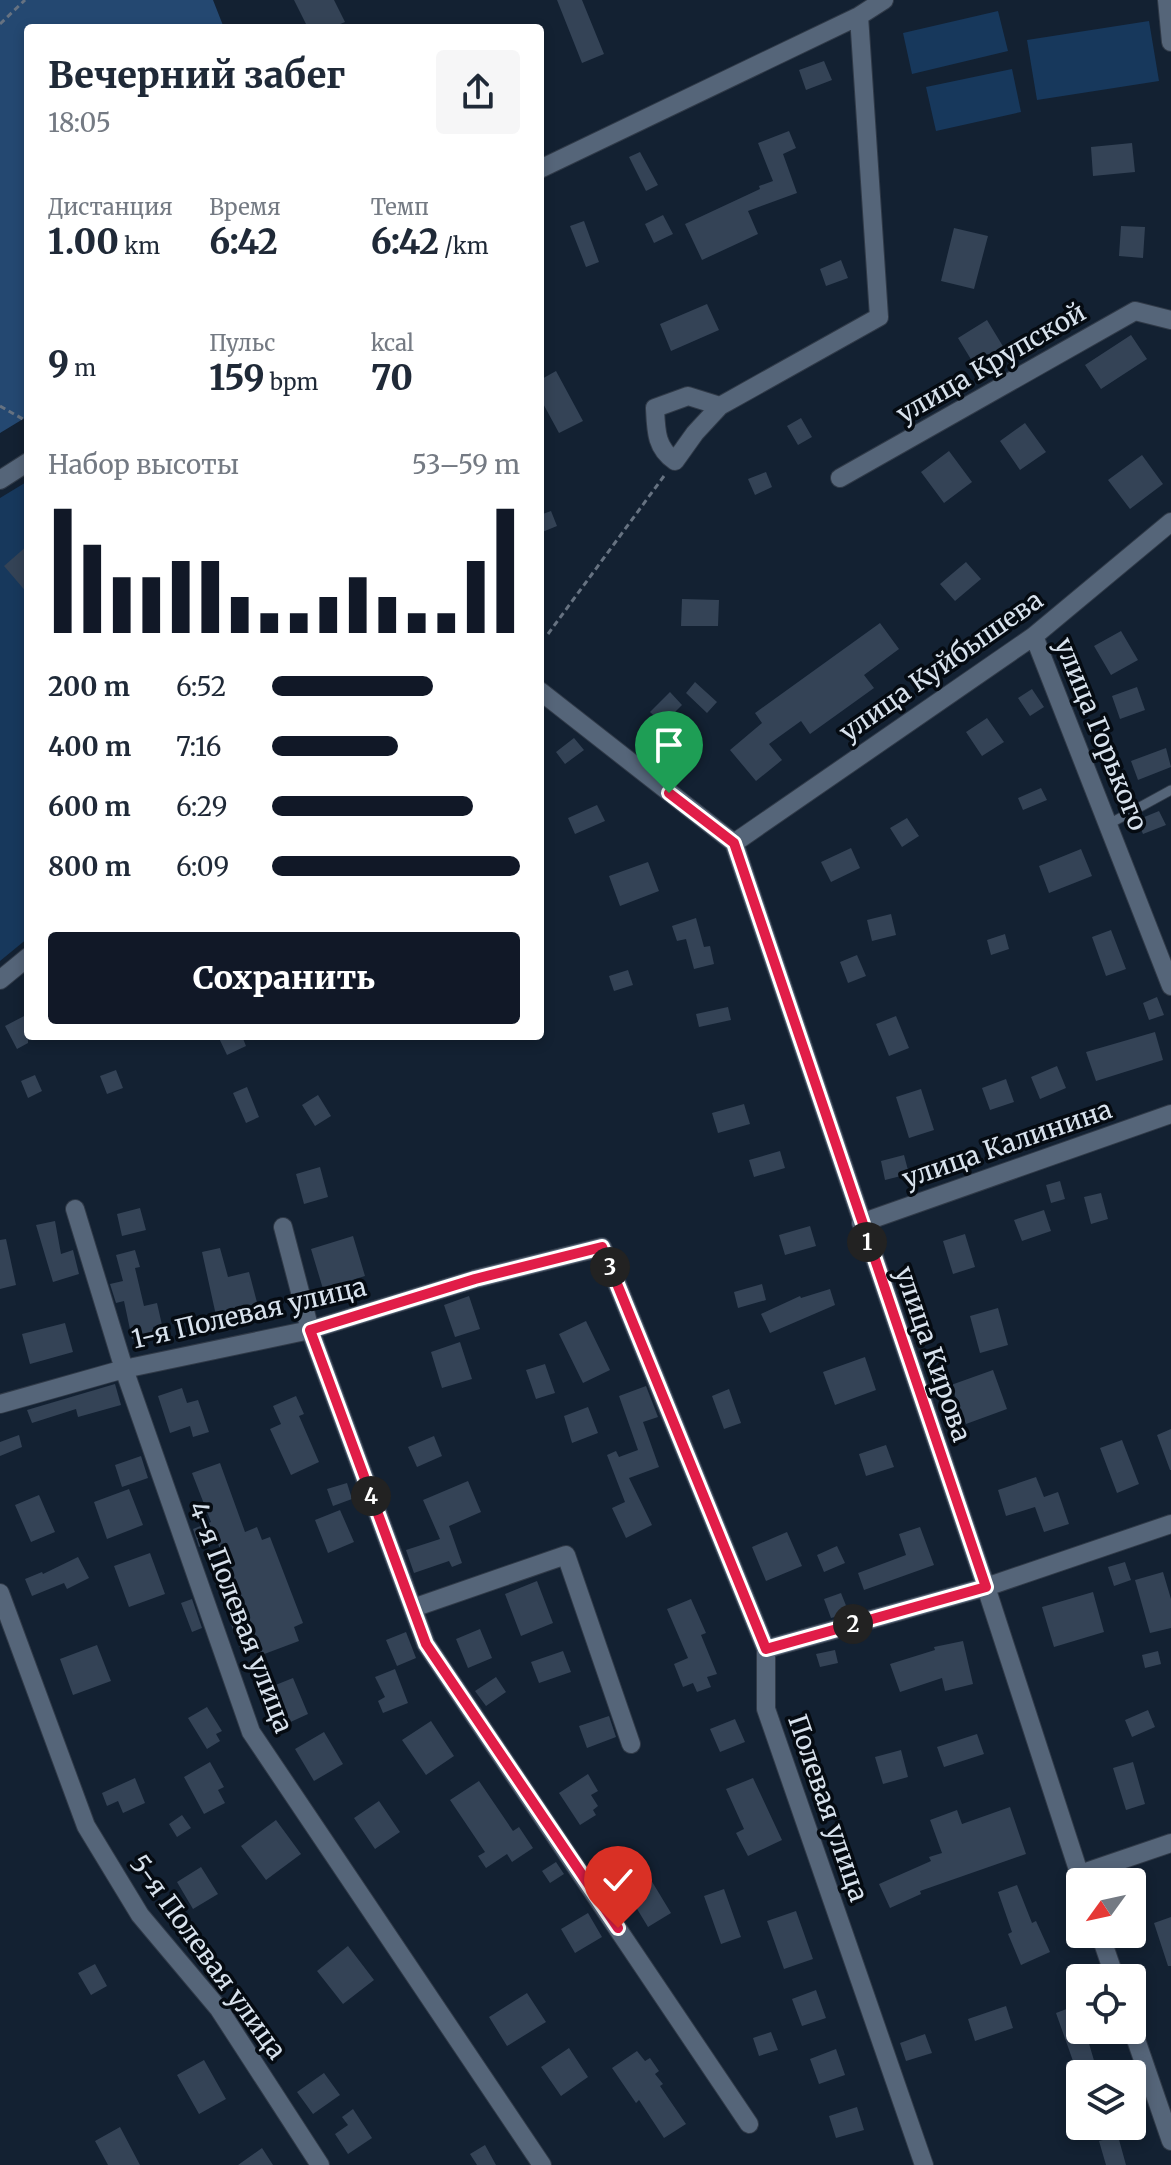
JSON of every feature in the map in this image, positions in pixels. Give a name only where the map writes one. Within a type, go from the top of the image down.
[{"type":"street","points":[[544,167],[859,16],[884,0]]},
{"type":"street","points":[[1167,0],[1171,42]]},
{"type":"street","points":[[720,406],[688,396],[655,408],[662,452],[675,461],[720,406],[879,317],[859,16]]},
{"type":"street","name":"улица Крупской","points":[[840,478],[1135,311],[1171,320]]},
{"type":"street","points":[[0,480],[24,465]]},
{"type":"street","name":"улица Куйбышева","points":[[734,843],[1034,636],[1171,522]]},
{"type":"street","name":"улица Горького","points":[[1034,636],[1171,986]]},
{"type":"street","points":[[544,694],[734,843]]},
{"type":"street","name":"улица Кирова","points":[[734,843],[1078,1868]]},
{"type":"street","points":[[0,980],[24,960]]},
{"type":"street","name":"улица Калинина","points":[[861,1223],[1171,1114]]},
{"type":"street","name":"4-я Полевая улица","points":[[75,1209],[124,1369],[251,1732],[542,2165]]},
{"type":"street","points":[[283,1227],[310,1330],[426,1644],[749,2124]]},
{"type":"street","name":"1-я Полевая улица","points":[[0,1404],[124,1369],[310,1330],[475,1279],[602,1247]]},
{"type":"street","name":"Полевая улица","points":[[602,1247],[766,1649],[766,1709],[924,2165]]},
{"type":"street","points":[[766,1649],[986,1587],[1171,1524]]},
{"type":"street","points":[[413,1608],[566,1555],[631,1744]]},
{"type":"street","name":"5-я Полевая улица","points":[[0,1593],[86,1826],[140,1915],[219,2009],[320,2165]]},
{"type":"street","points":[[1107,1868],[1171,1843]]},
{"type":"street","points":[[1139,2044],[1165,2104],[1171,2141]]},
{"type":"lane","points":[[1109,824],[1171,790]]},
{"type":"path","points":[[0,24],[25,0]]},
{"type":"path","points":[[0,406],[24,420]]},
{"type":"path","points":[[548,634],[675,461]]},
{"type":"shaded area","points":[[0,0],[213,0],[222,24],[24,24],[24,418],[0,433]]},
{"type":"shaded area","points":[[998,11],[1008,51],[912,74],[903,33]]},
{"type":"shaded area","points":[[1149,21],[1159,81],[1037,100],[1027,40]]},
{"type":"shaded area","points":[[1012,69],[1021,112],[936,131],[926,87]]},
{"type":"shaded area","points":[[24,483],[24,941],[0,961],[0,498]]},
{"type":"building","points":[[294,0],[334,0],[345,22],[340,24],[306,24]]},
{"type":"building","points":[[557,0],[582,0],[604,54],[582,63]]},
{"type":"building","points":[[824,61],[832,80],[806,90],[799,70]]},
{"type":"building","points":[[789,131],[796,148],[783,154],[797,193],[748,211],[758,234],[702,260],[685,224],[773,181],[758,143]]},
{"type":"building","points":[[1132,143],[1135,172],[1093,176],[1091,147]]},
{"type":"building","points":[[640,152],[658,185],[646,191],[629,157]]},
{"type":"building","points":[[663,215],[673,234],[654,243],[645,224]]},
{"type":"building","points":[[584,221],[599,262],[586,267],[570,226]]},
{"type":"building","points":[[1121,226],[1145,227],[1143,258],[1119,256]]},
{"type":"building","points":[[954,228],[988,236],[974,289],[941,281]]},
{"type":"building","points":[[841,260],[848,278],[826,286],[820,269]]},
{"type":"building","points":[[707,304],[719,330],[671,351],[660,324]]},
{"type":"building","points":[[987,320],[1004,348],[975,366],[958,338]]},
{"type":"building","points":[[1131,335],[1147,359],[1101,389],[1085,365]]},
{"type":"building","points":[[556,371],[583,421],[559,433],[544,405],[544,378]]},
{"type":"building","points":[[801,418],[812,437],[798,445],[787,426]]},
{"type":"building","points":[[1025,423],[1046,452],[1020,470],[1000,441]]},
{"type":"building","points":[[949,451],[972,482],[944,503],[921,472]]},
{"type":"building","points":[[1142,455],[1163,484],[1130,509],[1108,480]]},
{"type":"building","points":[[766,472],[772,487],[755,495],[748,479]]},
{"type":"building","points":[[551,511],[557,526],[544,531],[544,514]]},
{"type":"building","points":[[24,548],[24,589],[4,566]]},
{"type":"building","points":[[966,562],[981,579],[955,601],[940,584]]},
{"type":"building","points":[[682,599],[719,600],[718,626],[681,626]]},
{"type":"building","points":[[880,623],[899,649],[864,675],[874,688],[810,734],[801,721],[769,744],[782,760],[756,781],[730,750],[762,723],[755,713]]},
{"type":"building","points":[[1121,631],[1138,660],[1111,675],[1094,646]]},
{"type":"building","points":[[695,682],[717,702],[707,713],[686,693]]},
{"type":"building","points":[[1137,687],[1145,710],[1120,719],[1112,696]]},
{"type":"building","points":[[1032,689],[1044,707],[1030,716],[1018,698]]},
{"type":"building","points":[[670,692],[682,705],[663,724],[650,712]]},
{"type":"building","points":[[987,718],[1004,742],[982,756],[966,732]]},
{"type":"building","points":[[574,738],[584,750],[565,764],[556,752]]},
{"type":"building","points":[[1166,748],[1171,767],[1138,780],[1131,761]]},
{"type":"building","points":[[1041,788],[1047,800],[1023,810],[1018,798]]},
{"type":"building","points":[[597,805],[605,821],[575,834],[568,818]]},
{"type":"building","points":[[1159,811],[1166,825],[1143,834],[1137,820]]},
{"type":"building","points":[[907,818],[919,836],[902,847],[890,828]]},
{"type":"building","points":[[851,848],[860,868],[831,882],[821,862]]},
{"type":"building","points":[[1081,849],[1092,876],[1049,893],[1039,866]]},
{"type":"building","points":[[648,862],[659,891],[620,906],[609,876]]},
{"type":"building","points":[[891,914],[896,935],[872,941],[867,920]]},
{"type":"building","points":[[696,918],[704,947],[710,946],[714,964],[694,969],[686,939],[677,941],[672,926]]},
{"type":"building","points":[[1111,930],[1126,969],[1106,976],[1092,937]]},
{"type":"building","points":[[1005,934],[1009,949],[991,955],[987,940]]},
{"type":"building","points":[[857,955],[866,976],[848,983],[840,962]]},
{"type":"building","points":[[628,970],[633,985],[614,991],[609,976]]},
{"type":"building","points":[[1157,997],[1164,1015],[1149,1020],[1143,1003]]},
{"type":"building","points":[[728,1007],[731,1020],[699,1027],[696,1014]]},
{"type":"building","points":[[24,1016],[24,1040],[28,1043],[17,1049],[5,1026]]},
{"type":"building","points":[[896,1016],[909,1048],[889,1056],[876,1024]]},
{"type":"building","points":[[1155,1032],[1163,1060],[1096,1081],[1086,1052]]},
{"type":"building","points":[[220,1040],[244,1040],[246,1046],[227,1055]]},
{"type":"building","points":[[1057,1066],[1066,1088],[1040,1099],[1031,1077]]},
{"type":"building","points":[[116,1070],[123,1088],[107,1094],[100,1076]]},
{"type":"building","points":[[35,1075],[42,1091],[28,1098],[21,1081]]},
{"type":"building","points":[[1006,1079],[1014,1102],[990,1110],[982,1088]]},
{"type":"building","points":[[247,1087],[259,1117],[246,1123],[233,1093]]},
{"type":"building","points":[[921,1089],[934,1130],[909,1138],[896,1097]]},
{"type":"building","points":[[318,1095],[331,1116],[315,1126],[302,1105]]},
{"type":"building","points":[[744,1104],[750,1124],[718,1133],[712,1113]]},
{"type":"building","points":[[780,1151],[785,1168],[754,1177],[749,1160]]},
{"type":"building","points":[[904,1155],[909,1174],[885,1180],[881,1161]]},
{"type":"building","points":[[320,1167],[328,1197],[304,1204],[296,1174]]},
{"type":"building","points":[[1060,1181],[1065,1199],[1051,1203],[1046,1185]]},
{"type":"building","points":[[1101,1193],[1108,1219],[1091,1224],[1084,1197]]},
{"type":"building","points":[[140,1208],[146,1230],[122,1236],[117,1214]]},
{"type":"building","points":[[1044,1210],[1051,1231],[1022,1241],[1014,1220]]},
{"type":"building","points":[[55,1221],[61,1254],[73,1250],[79,1274],[53,1282],[36,1225]]},
{"type":"building","points":[[810,1226],[816,1246],[785,1255],[779,1235]]},
{"type":"building","points":[[965,1234],[975,1267],[953,1274],[943,1241]]},
{"type":"building","points":[[353,1236],[365,1276],[323,1289],[311,1249]]},
{"type":"building","points":[[6,1239],[16,1285],[0,1289],[0,1240]]},
{"type":"building","points":[[220,1248],[228,1277],[249,1272],[259,1310],[217,1320],[202,1252]]},
{"type":"building","points":[[135,1250],[140,1267],[135,1268],[144,1306],[157,1303],[162,1325],[153,1327],[155,1334],[132,1339],[124,1301],[116,1303],[110,1284],[123,1281],[116,1255]]},
{"type":"building","points":[[762,1284],[766,1300],[738,1308],[734,1292]]},
{"type":"building","points":[[830,1289],[835,1305],[770,1333],[761,1314],[800,1296]]},
{"type":"building","points":[[469,1296],[480,1329],[455,1337],[444,1305]]},
{"type":"building","points":[[998,1308],[1008,1345],[980,1353],[970,1316]]},
{"type":"building","points":[[586,1321],[610,1370],[583,1383],[559,1334]]},
{"type":"building","points":[[65,1323],[73,1352],[30,1364],[22,1334]]},
{"type":"building","points":[[460,1342],[472,1379],[442,1388],[431,1352]]},
{"type":"building","points":[[865,1357],[876,1390],[835,1405],[823,1372]]},
{"type":"building","points":[[545,1364],[555,1393],[536,1399],[526,1370]]},
{"type":"building","points":[[993,1370],[1007,1409],[966,1424],[951,1385]]},
{"type":"building","points":[[115,1384],[121,1405],[78,1417],[76,1409],[32,1423],[27,1410]]},
{"type":"building","points":[[646,1386],[658,1417],[643,1422],[659,1467],[629,1478],[652,1525],[626,1538],[612,1508],[625,1502],[607,1455],[616,1451],[619,1457],[638,1450],[619,1396]]},
{"type":"building","points":[[182,1388],[187,1403],[198,1400],[209,1432],[193,1437],[190,1426],[170,1433],[158,1396]]},
{"type":"building","points":[[729,1389],[741,1423],[724,1429],[712,1396]]},
{"type":"building","points":[[296,1396],[304,1414],[299,1416],[319,1462],[291,1475],[270,1429],[281,1424],[273,1406]]},
{"type":"building","points":[[588,1407],[598,1433],[572,1443],[564,1416]]},
{"type":"building","points":[[1171,1429],[1171,1470],[1170,1470],[1157,1435]]},
{"type":"building","points":[[19,1435],[22,1447],[0,1456],[0,1442]]},
{"type":"building","points":[[434,1436],[442,1456],[417,1467],[408,1447]]},
{"type":"building","points":[[1122,1440],[1139,1484],[1117,1493],[1100,1448]]},
{"type":"building","points":[[886,1445],[894,1467],[866,1476],[859,1454]]},
{"type":"building","points":[[141,1456],[148,1478],[122,1487],[115,1465]]},
{"type":"building","points":[[220,1463],[245,1532],[257,1527],[262,1540],[270,1537],[303,1623],[294,1627],[299,1641],[259,1656],[255,1646],[241,1651],[227,1614],[236,1610],[232,1599],[238,1596],[217,1541],[199,1547],[193,1529],[211,1522],[192,1473]]},
{"type":"building","points":[[1036,1477],[1044,1497],[1058,1492],[1069,1524],[1044,1532],[1035,1507],[1006,1516],[998,1490]]},
{"type":"building","points":[[468,1481],[481,1512],[449,1526],[462,1563],[452,1567],[449,1561],[414,1573],[406,1550],[440,1539],[423,1500]]},
{"type":"building","points":[[347,1483],[352,1499],[333,1506],[327,1489]]},
{"type":"building","points":[[129,1489],[143,1525],[107,1539],[94,1502]]},
{"type":"building","points":[[39,1495],[55,1532],[31,1542],[15,1505]]},
{"type":"building","points":[[340,1510],[354,1542],[328,1553],[315,1520]]},
{"type":"building","points":[[920,1527],[934,1565],[864,1590],[858,1573],[906,1555],[899,1534]]},
{"type":"building","points":[[787,1532],[802,1566],[766,1581],[752,1547]]},
{"type":"building","points":[[837,1546],[845,1563],[824,1572],[817,1555]]},
{"type":"building","points":[[150,1553],[165,1594],[129,1607],[114,1566]]},
{"type":"building","points":[[78,1557],[89,1578],[67,1589],[64,1583],[32,1596],[25,1579]]},
{"type":"building","points":[[1125,1562],[1131,1580],[1114,1586],[1108,1567]]},
{"type":"building","points":[[1163,1572],[1171,1599],[1171,1628],[1150,1633],[1135,1580]]},
{"type":"building","points":[[537,1581],[553,1623],[521,1636],[505,1594]]},
{"type":"building","points":[[1093,1592],[1104,1632],[1054,1647],[1042,1607]]},
{"type":"building","points":[[841,1593],[849,1613],[831,1618],[824,1599]]},
{"type":"building","points":[[192,1599],[202,1628],[192,1632],[181,1603]]},
{"type":"building","points":[[691,1599],[706,1633],[701,1635],[717,1674],[707,1677],[711,1687],[697,1692],[693,1683],[683,1687],[674,1664],[688,1658],[667,1609]]},
{"type":"building","points":[[480,1629],[492,1658],[468,1668],[456,1639]]},
{"type":"building","points":[[406,1632],[416,1658],[397,1666],[386,1640]]},
{"type":"building","points":[[963,1641],[973,1684],[945,1691],[942,1678],[900,1692],[890,1664],[935,1650],[934,1647]]},
{"type":"building","points":[[97,1645],[111,1681],[73,1695],[60,1659]]},
{"type":"building","points":[[835,1650],[838,1663],[820,1667],[816,1654]]},
{"type":"building","points":[[563,1651],[571,1672],[539,1683],[531,1662]]},
{"type":"building","points":[[1158,1651],[1161,1664],[1145,1668],[1142,1655]]},
{"type":"building","points":[[395,1669],[408,1703],[383,1713],[378,1701],[385,1697],[375,1677]]},
{"type":"building","points":[[496,1677],[506,1692],[486,1706],[475,1691]]},
{"type":"building","points":[[293,1678],[308,1714],[284,1725],[268,1688]]},
{"type":"building","points":[[207,1707],[222,1731],[216,1734],[220,1741],[207,1749],[188,1718]]},
{"type":"building","points":[[1148,1710],[1155,1727],[1132,1737],[1125,1720]]},
{"type":"building","points":[[609,1716],[616,1737],[587,1748],[579,1726]]},
{"type":"building","points":[[735,1719],[745,1742],[720,1752],[710,1729]]},
{"type":"building","points":[[431,1721],[454,1756],[426,1775],[402,1740]]},
{"type":"building","points":[[324,1732],[343,1764],[314,1781],[295,1749]]},
{"type":"building","points":[[977,1734],[984,1754],[944,1767],[937,1747]]},
{"type":"building","points":[[901,1750],[908,1777],[883,1784],[875,1757]]},
{"type":"building","points":[[210,1762],[224,1787],[218,1790],[225,1803],[204,1814],[184,1777]]},
{"type":"building","points":[[1133,1762],[1145,1804],[1126,1810],[1113,1768]]},
{"type":"building","points":[[588,1774],[598,1791],[591,1795],[598,1806],[593,1810],[596,1815],[580,1825],[559,1793]]},
{"type":"building","points":[[135,1778],[145,1803],[123,1813],[118,1801],[107,1806],[102,1793]]},
{"type":"building","points":[[753,1778],[782,1840],[748,1856],[736,1833],[744,1829],[726,1789]]},
{"type":"building","points":[[479,1781],[513,1831],[519,1827],[533,1848],[512,1862],[507,1854],[486,1868],[478,1856],[485,1852],[450,1800]]},
{"type":"building","points":[[379,1801],[400,1832],[375,1849],[354,1818]]},
{"type":"building","points":[[1010,1807],[1026,1854],[920,1891],[921,1894],[890,1908],[879,1884],[942,1853],[930,1820],[957,1810],[962,1824]]},
{"type":"building","points":[[182,1815],[191,1828],[177,1837],[169,1824]]},
{"type":"building","points":[[276,1820],[301,1854],[266,1880],[241,1846]]},
{"type":"building","points":[[556,1862],[564,1874],[550,1883],[542,1871]]},
{"type":"building","points":[[201,1867],[218,1894],[193,1909],[177,1882]]},
{"type":"building","points":[[651,1880],[671,1913],[648,1927],[628,1894]]},
{"type":"building","points":[[1017,1885],[1032,1923],[1036,1921],[1050,1952],[1021,1965],[1008,1934],[1012,1932],[998,1892]]},
{"type":"building","points":[[724,1889],[741,1937],[721,1944],[704,1896]]},
{"type":"building","points":[[796,1911],[813,1959],[784,1969],[767,1921]]},
{"type":"building","points":[[588,1913],[602,1937],[575,1953],[561,1929]]},
{"type":"building","points":[[1171,1917],[1171,1966],[1168,1966],[1154,1923]]},
{"type":"building","points":[[348,1946],[374,1980],[343,2004],[317,1971]]},
{"type":"building","points":[[95,1964],[107,1986],[91,1995],[78,1973]]},
{"type":"building","points":[[816,1990],[826,2018],[802,2026],[792,1999]]},
{"type":"building","points":[[527,1993],[546,2022],[507,2046],[489,2017]]},
{"type":"building","points":[[1006,2006],[1013,2028],[975,2041],[968,2019]]},
{"type":"building","points":[[1066,2009],[1066,2041],[1056,2013]]},
{"type":"building","points":[[771,2032],[778,2050],[759,2056],[753,2038]]},
{"type":"building","points":[[925,2034],[932,2053],[906,2061],[900,2043]]},
{"type":"building","points":[[1067,2044],[1089,2044],[1094,2060],[1073,2060]]},
{"type":"building","points":[[569,2048],[588,2077],[561,2096],[541,2067]]},
{"type":"building","points":[[836,2049],[845,2075],[819,2084],[810,2059]]},
{"type":"building","points":[[637,2051],[645,2061],[650,2058],[659,2071],[655,2074],[663,2084],[660,2086],[686,2124],[664,2138],[639,2100],[636,2103],[612,2068]]},
{"type":"building","points":[[204,2060],[226,2099],[199,2114],[177,2075]]},
{"type":"building","points":[[324,2073],[340,2095],[313,2114],[297,2092]]},
{"type":"building","points":[[857,2107],[864,2130],[836,2138],[829,2116]]},
{"type":"building","points":[[353,2109],[372,2138],[348,2154],[335,2134],[348,2125],[342,2117]]},
{"type":"building","points":[[120,2127],[140,2165],[108,2165],[95,2141]]},
{"type":"building","points":[[1119,2140],[1126,2165],[1106,2165],[1099,2141]]},
{"type":"building","points":[[485,2145],[496,2165],[477,2165],[470,2154]]},
{"type":"building","points":[[262,2148],[273,2165],[238,2165]]},
{"type":"route","points":[[618,1928],[426,1644],[310,1330],[475,1279],[602,1247],[766,1649],[986,1587],[734,843],[669,793]]}]
